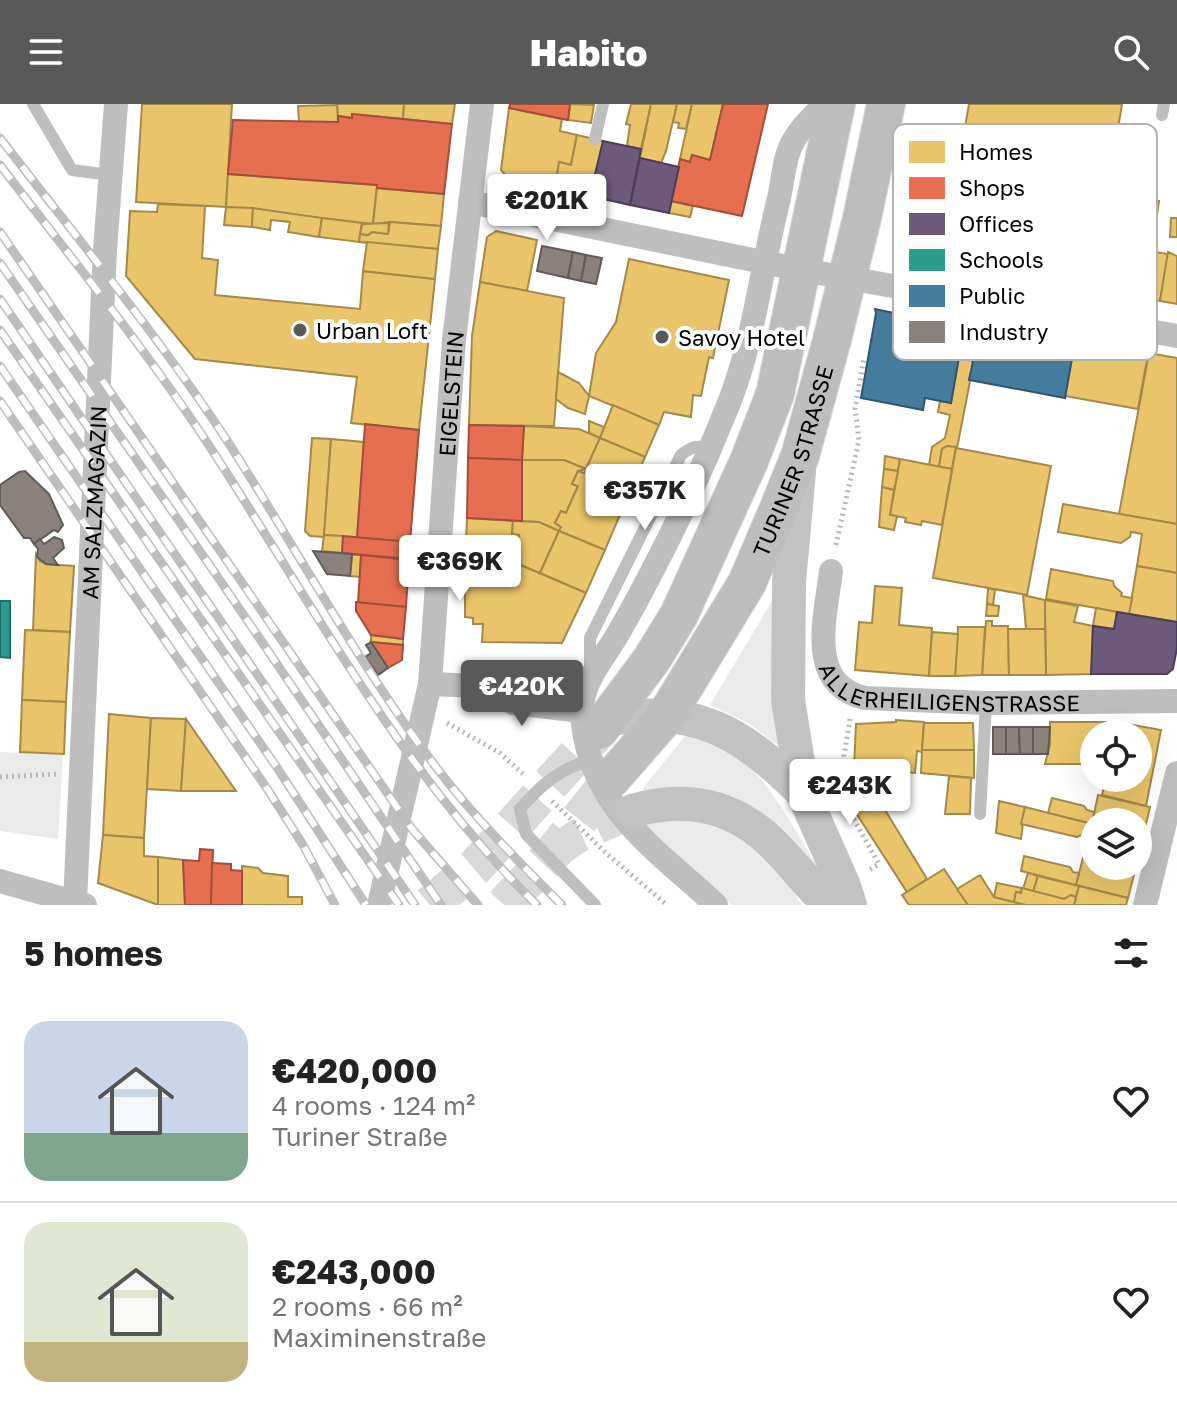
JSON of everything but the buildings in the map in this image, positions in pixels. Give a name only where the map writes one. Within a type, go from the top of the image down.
[{"type":"main road","name":"TURINER STRASSE","points":[[598,740],[679,615],[749,461],[775,394],[836,104]]},
{"type":"main road","name":"TURINER STRASSE","points":[[598,740],[666,716],[747,583],[800,456],[846,278],[886,104]]},
{"type":"main road","points":[[800,456],[789,582],[788,687],[793,741],[803,793],[850,905]]},
{"type":"main road","points":[[598,740],[627,716],[666,716],[715,726],[770,760],[803,793]]},
{"type":"main road","points":[[632,811],[659,804],[690,802],[731,814],[752,826],[774,845],[830,905]]},
{"type":"street","name":"AM SALZMAGAZIN","points":[[80,904],[82,764],[105,250],[116,104]]},
{"type":"street","name":"EIGELSTEIN","points":[[379,905],[430,684],[454,340],[482,104]]},
{"type":"street","points":[[716,905],[639,837],[615,809],[598,780],[598,740],[590,679],[618,633],[710,449],[741,372],[792,142],[826,104]]},
{"type":"street","points":[[470,202],[893,286]]},
{"type":"street","points":[[1157,332],[1177,336]]},
{"type":"street","name":"ALLERHEILIGENSTRASSE","points":[[831,571],[823,637],[825,664],[832,679],[849,694],[865,698],[986,703],[1177,701]]},
{"type":"street","points":[[430,684],[482,686],[514,678],[590,679]]},
{"type":"street","points":[[482,686],[598,740]]},
{"type":"street","points":[[1145,905],[1177,773]]},
{"type":"street","points":[[0,881],[80,904]]},
{"type":"lane","points":[[33,104],[72,170],[110,175]]},
{"type":"lane","points":[[595,139],[603,104]]},
{"type":"lane","points":[[576,223],[582,194]]},
{"type":"lane","points":[[590,679],[590,638],[681,455],[690,447],[700,445],[710,449]]},
{"type":"lane","points":[[670,480],[695,482]]},
{"type":"lane","points":[[980,814],[986,703]]},
{"type":"lane","points":[[595,905],[526,834],[520,809],[550,778],[598,740]]},
{"type":"path","points":[[831,571],[859,440],[855,408],[866,351]]},
{"type":"path","points":[[849,694],[851,710],[844,756],[849,811]]},
{"type":"path","points":[[425,713],[463,730],[500,753],[606,853],[667,905]]},
{"type":"path","points":[[0,777],[67,775],[82,764]]},
{"type":"shaded area","points":[[777,593],[783,743],[775,744],[750,724],[710,705]]},
{"type":"shaded area","points":[[685,736],[727,751],[757,775],[779,803],[827,882],[798,857],[646,794],[643,788]]},
{"type":"shaded area","points":[[0,752],[63,755],[58,839],[0,831]]},
{"type":"shaded area","points":[[712,817],[768,854],[802,905],[731,905],[639,819]]},
{"type":"tunnel","points":[[430,905],[475,867],[599,730]]},
{"type":"tunnel","points":[[504,905],[553,853],[611,779]]},
{"type":"tunnel","points":[[553,853],[578,836],[632,811]]},
{"type":"railway","points":[[0,138],[200,400],[355,649],[439,771],[483,823],[562,905]]},
{"type":"railway","points":[[0,165],[186,411],[401,743],[488,854],[537,905]]},
{"type":"railway","points":[[0,232],[412,829],[478,905]]},
{"type":"railway","points":[[0,263],[441,905]]},
{"type":"railway","points":[[0,299],[415,905]]},
{"type":"railway","points":[[0,330],[399,905]]},
{"type":"railway","points":[[0,366],[276,766],[366,905]]},
{"type":"railway","points":[[0,401],[268,790],[303,845],[335,905]]},
{"type":"place","name":"Urban Loft","points":[[300,330]]},
{"type":"place","name":"Savoy Hotel","points":[[662,337]]}]
